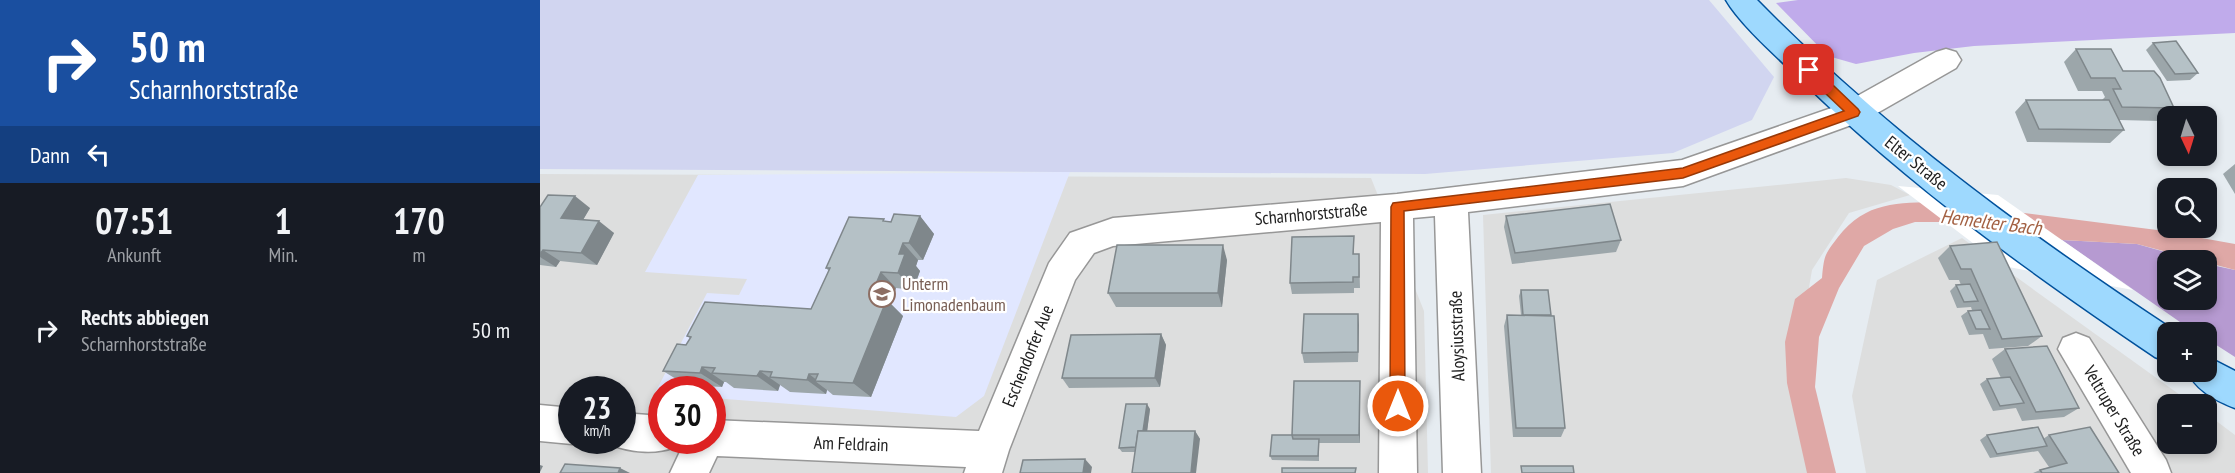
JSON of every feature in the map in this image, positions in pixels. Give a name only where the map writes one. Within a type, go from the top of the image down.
[{"type":"main road","name":"Elter Straße","points":[[1740,0],[1772,34],[1854,112],[1949,190],[2157,338]]},
{"type":"main road","points":[[2217,379],[2235,390]]},
{"type":"street","name":"Scharnhorststraße","points":[[1082,243],[1113,232],[1397,207],[1683,173],[1854,112],[1946,60]]},
{"type":"street","name":"Aloysiusstraße","points":[[1451,200],[1462,473]]},
{"type":"street","points":[[1397,207],[1398,473]]},
{"type":"street","name":"Eschendorfer Aue","points":[[987,461],[1061,273],[1082,243]]},
{"type":"street","name":"Veltruper Straße","points":[[2076,349],[2152,473]]},
{"type":"street","points":[[540,423],[558,425]]},
{"type":"street","name":"Am Feldrain","points":[[726,439],[987,461]]},
{"type":"street","points":[[689,473],[698,454]]},
{"type":"shaded area","points":[[540,0],[1709,0],[1774,77],[1752,120],[1673,153],[1425,174],[540,169]]},
{"type":"shaded area","points":[[1798,0],[2235,0],[2235,33],[1974,46],[1914,53],[1856,64],[1828,56],[1776,3]]},
{"type":"shaded area","name":"Unterm Limonadenbaum","points":[[1070,172],[984,396],[956,417],[726,399],[726,376],[664,376],[707,293],[739,295],[747,279],[645,272],[698,175]]},
{"type":"shaded area","points":[[540,174],[1371,178],[1424,311],[1428,473],[540,473]]},
{"type":"shaded area","points":[[1846,178],[1891,185],[1910,195],[1849,213],[1812,270],[1793,380],[1817,473],[1491,473],[1483,215]]},
{"type":"shaded area","points":[[1962,238],[2157,378],[2157,382],[2162,382],[2179,394],[2157,394],[2157,454],[2217,454],[2217,422],[2235,435],[2235,473],[1866,473],[1852,396],[1877,280]]},
{"type":"shaded area","points":[[2062,240],[2137,244],[2158,250],[2157,306]]},
{"type":"shaded area","points":[[2217,266],[2235,270],[2235,357],[2217,345],[2217,322],[2180,322],[2163,310],[2217,310]]},
{"type":"water","name":"Hemelter Bach","points":[[1939,202],[2157,230],[2157,238],[2202,238],[2235,244],[2235,270],[2217,265],[2217,250],[2160,250],[2137,244],[2062,240],[1945,222],[1915,222],[1893,229],[1864,246],[1839,288],[1819,337],[1815,387],[1836,473],[1807,473],[1787,383],[1785,342],[1795,299],[1822,278],[1828,251],[1849,225],[1871,210],[1910,203]]},
{"type":"pier","points":[[1898,186],[1998,195],[2133,290],[2003,266]]},
{"type":"building","points":[[2176,41],[2198,73],[2175,74],[2153,43]]},
{"type":"building","points":[[2076,49],[2111,49],[2123,71],[2154,71],[2160,78],[2173,106],[2122,107],[2113,89],[2121,89],[2115,78],[2091,78]]},
{"type":"building","points":[[2026,100],[2109,100],[2124,130],[2039,129]]},
{"type":"building","points":[[548,195],[575,196],[561,218],[599,221],[581,253],[543,250],[540,254],[540,207]]},
{"type":"building","points":[[1610,204],[1621,240],[1515,253],[1506,216]]},
{"type":"building","points":[[894,214],[920,216],[909,243],[903,243],[899,254],[905,254],[898,273],[881,272],[870,298],[887,299],[853,383],[815,381],[818,374],[809,374],[807,380],[770,377],[772,372],[760,371],[757,376],[712,373],[715,368],[702,367],[700,373],[663,371],[677,344],[686,345],[691,337],[687,336],[705,302],[811,309],[830,268],[826,268],[849,217],[884,219],[883,221],[891,222]]},
{"type":"building","points":[[1354,236],[1353,254],[1359,254],[1359,277],[1353,277],[1353,282],[1290,283],[1292,237]]},
{"type":"building","points":[[1997,242],[2042,336],[2002,339],[1971,269],[1961,269],[1950,246]]},
{"type":"building","points":[[1117,245],[1223,245],[1218,293],[1108,293]]},
{"type":"building","points":[[1970,284],[1978,301],[1964,302],[1956,285]]},
{"type":"building","points":[[1521,290],[1548,290],[1551,315],[1523,315]]},
{"type":"building","points":[[1981,310],[1990,329],[1976,329],[1968,311]]},
{"type":"building","points":[[1304,314],[1358,314],[1358,352],[1302,353]]},
{"type":"building","points":[[1507,315],[1554,316],[1565,428],[1516,428]]},
{"type":"building","points":[[1161,334],[1155,378],[1062,378],[1071,335]]},
{"type":"building","points":[[2047,346],[2079,408],[2036,412],[2005,349]]},
{"type":"building","points":[[2010,377],[2024,403],[2000,406],[1987,379]]},
{"type":"building","points":[[1294,381],[1360,381],[1359,435],[1292,435]]},
{"type":"building","points":[[1126,404],[1147,404],[1143,431],[1138,431],[1136,447],[1119,448]]},
{"type":"building","points":[[2038,427],[2047,446],[1997,454],[1987,435]]},
{"type":"building","points":[[2090,427],[2119,473],[2042,473],[2040,470],[2067,463],[2049,435]]},
{"type":"building","points":[[1138,431],[1195,431],[1191,473],[1132,473]]},
{"type":"building","points":[[1272,435],[1292,435],[1293,439],[1319,439],[1318,456],[1270,456]]},
{"type":"building","points":[[1085,459],[1083,473],[1020,473],[1023,460]]},
{"type":"building","points":[[565,464],[620,468],[618,473],[560,473]]},
{"type":"building","points":[[1521,466],[1573,466],[1574,473],[1522,473]]},
{"type":"building","points":[[1282,468],[1356,468],[1355,473],[1282,473]]},
{"type":"place","name":"Unterm Limonadenbaum","points":[[882,294]]},
{"type":"route","points":[[1398,406],[1397,207],[1683,173],[1854,112],[1809,70]]}]
